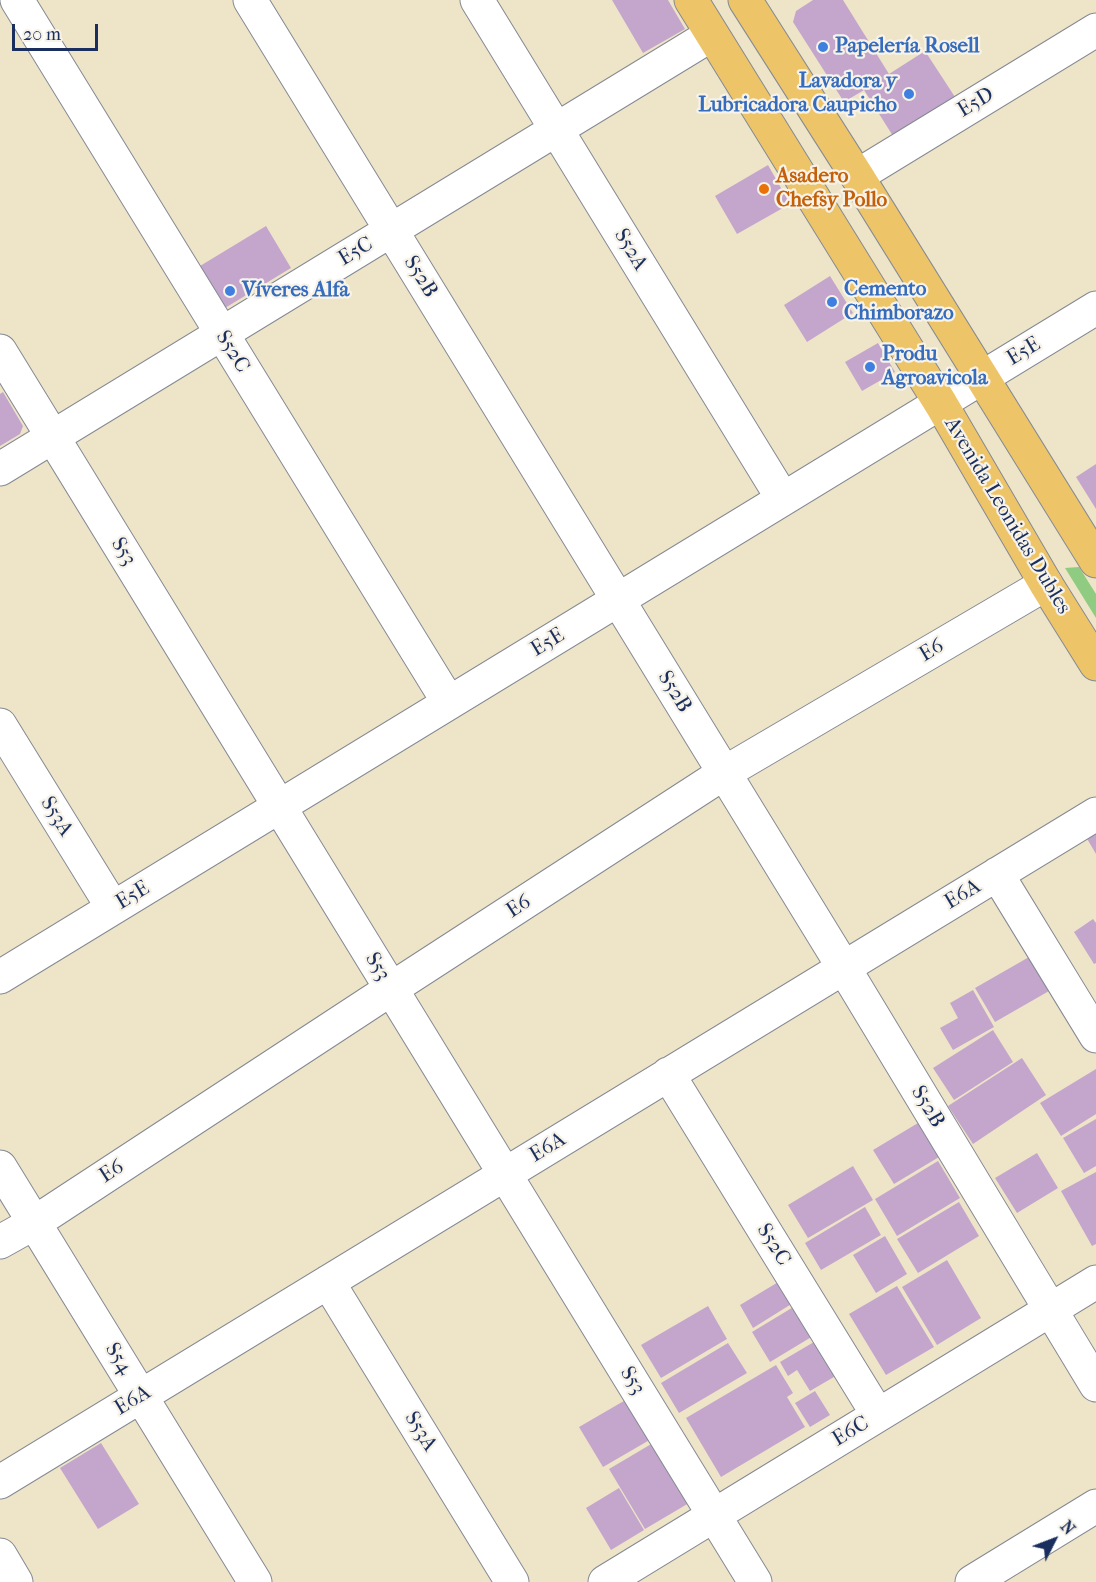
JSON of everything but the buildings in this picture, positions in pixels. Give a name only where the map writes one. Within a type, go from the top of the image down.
[{"type":"main road","name":"Avenida Leonidas Dubles","points":[[691,0],[940,404],[1096,664]]},
{"type":"main road","points":[[752,3],[982,378],[1095,556]]},
{"type":"street","name":"S52C","points":[[17,0],[448,704]]},
{"type":"street","name":"S52B","points":[[250,0],[844,968],[1096,1385]]},
{"type":"street","name":"S52A","points":[[477,0],[783,499]]},
{"type":"street","name":"E5D","points":[[857,176],[1096,30]]},
{"type":"street","name":"E5C","points":[[0,469],[711,34]]},
{"type":"street","name":"E5E","points":[[0,977],[1096,308]]},
{"type":"street","name":"S53","points":[[0,351],[755,1582]]},
{"type":"street","name":"E6","points":[[0,1242],[34,1223],[724,773],[1046,584]]},
{"type":"street","name":"S53A","points":[[0,725],[113,909]]},
{"type":"street","name":"E6A","points":[[0,1482],[1096,814]]},
{"type":"street","points":[[997,874],[1096,1036]]},
{"type":"street","name":"S52C","points":[[669,1074],[878,1415]]},
{"type":"street","name":"S54","points":[[0,1167],[255,1582]]},
{"type":"street","name":"S53A","points":[[328,1282],[512,1582]]},
{"type":"street","name":"E6C","points":[[605,1582],[1096,1282]]},
{"type":"street","points":[[972,1582],[1096,1506]]},
{"type":"street","points":[[0,1555],[16,1582]]},
{"type":"green space","points":[[1079,567],[1096,594],[1096,618],[1065,568]]},
{"type":"place","name":"Papelería Rosell","points":[[823,47]]},
{"type":"place","name":"Lavadora y Lubricadora Caupicho","points":[[909,94]]},
{"type":"place","name":"Asadero Chefsy Pollo","points":[[764,189]]},
{"type":"place","name":"Víveres Alfa","points":[[230,291]]},
{"type":"place","name":"Cemento Chimborazo","points":[[832,302]]},
{"type":"place","name":"Produ Agroavicola","points":[[870,367]]}]
